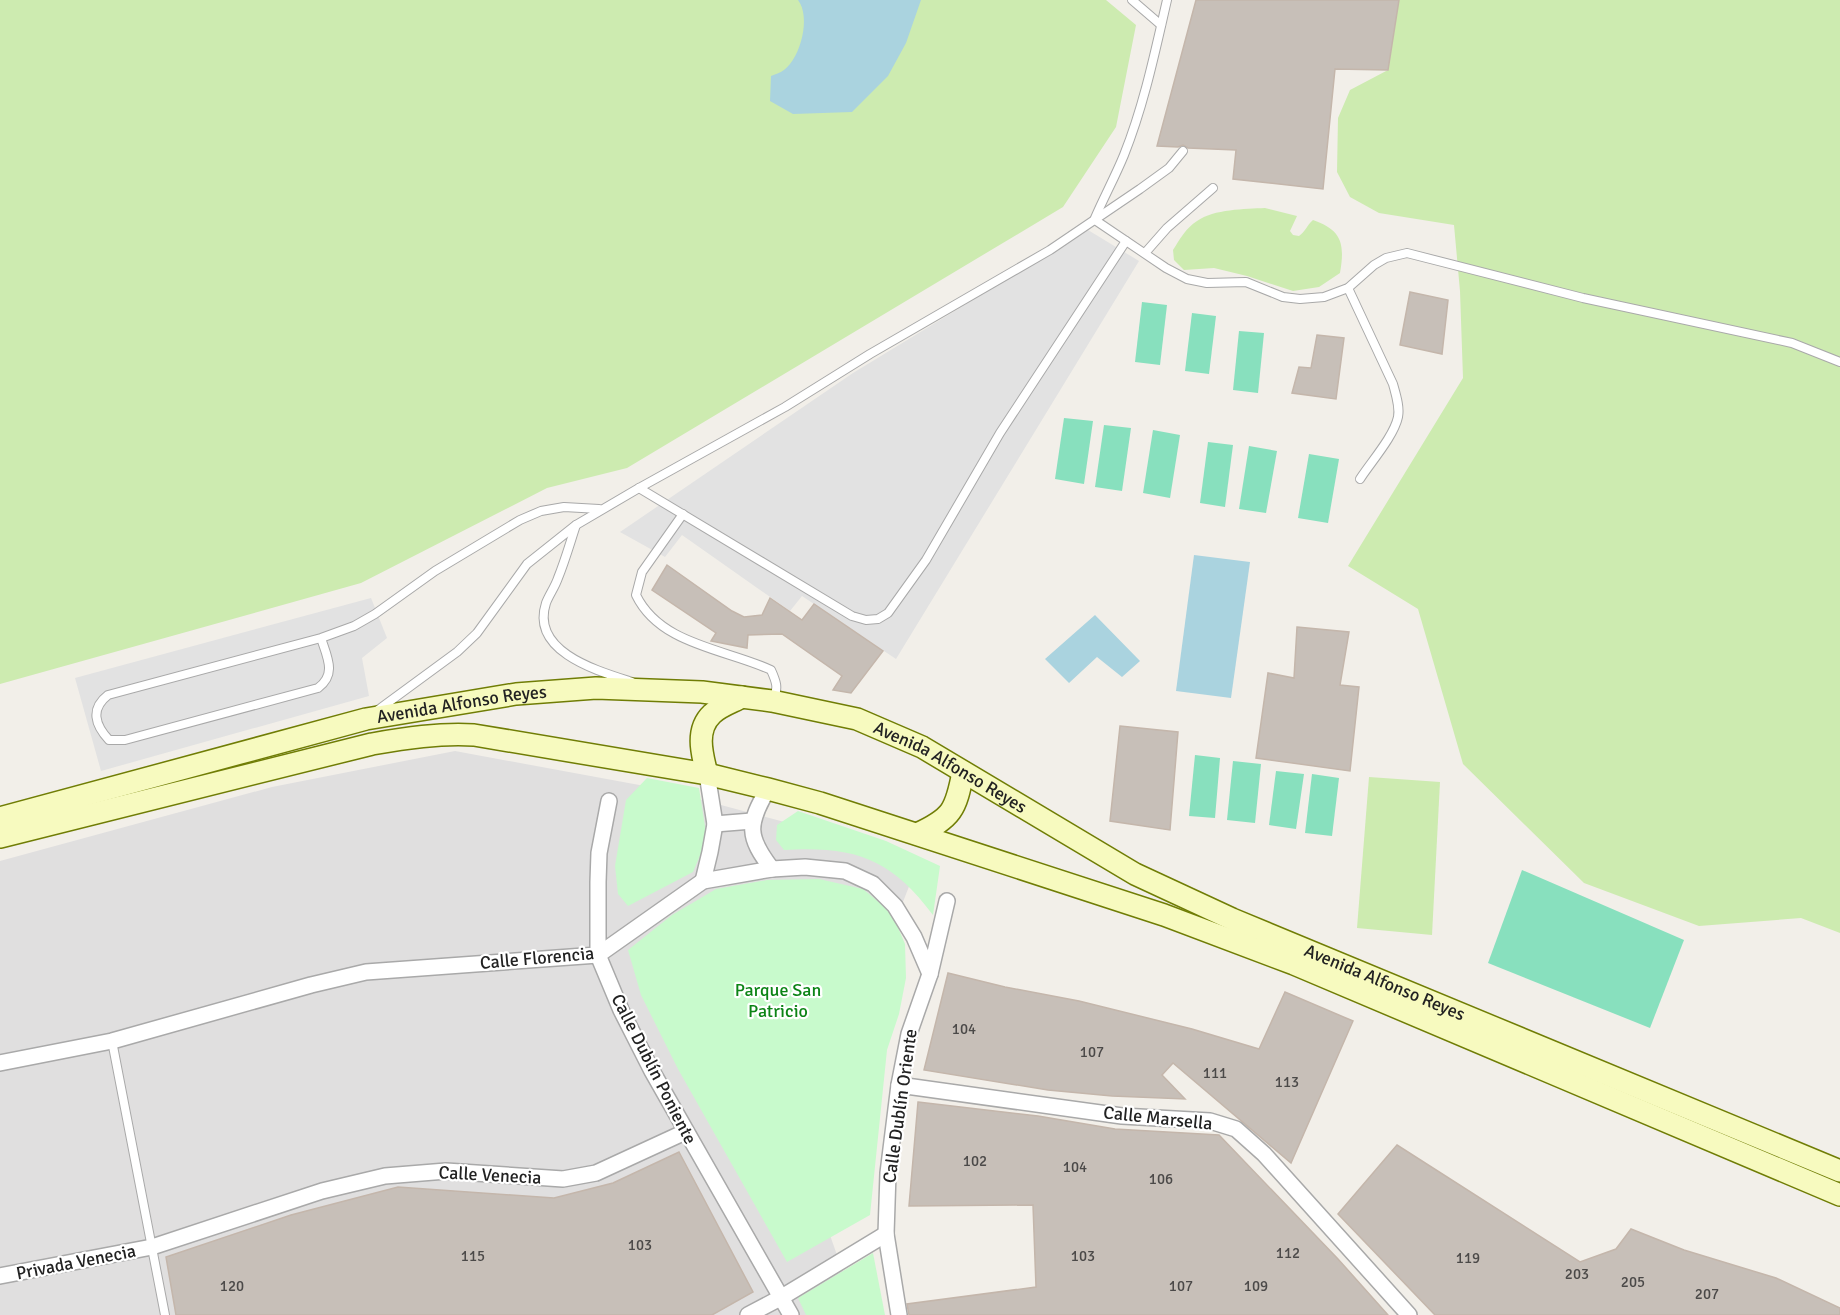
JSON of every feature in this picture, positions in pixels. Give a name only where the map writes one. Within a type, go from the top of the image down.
[{"type":"main road","name":"Avenida Alfonso Reyes","points":[[0,818],[366,718],[516,694],[596,688],[659,690],[772,701],[856,719],[922,747],[1135,874],[1232,919],[1840,1171]]},
{"type":"main road","points":[[707,774],[701,750],[701,736],[705,724],[713,713],[742,697]]},
{"type":"main road","name":"Avenida Alfonso Reyes","points":[[0,837],[372,744],[446,733],[474,735],[707,774],[820,803],[1164,915],[1294,964],[1840,1195]]},
{"type":"main road","points":[[917,834],[938,824],[952,811],[959,797],[963,772]]},
{"type":"street","points":[[703,880],[715,824],[707,774]]},
{"type":"street","points":[[768,789],[752,821],[754,841],[760,854],[772,869]]},
{"type":"street","name":"Calle Dublín Poniente","points":[[609,801],[599,854],[598,955],[621,1010],[685,1132],[791,1315]]},
{"type":"street","points":[[715,824],[752,821]]},
{"type":"street","name":"Calle Florencia","points":[[0,1063],[112,1041],[311,985],[366,972],[598,955],[703,880],[772,869],[806,867],[844,871],[873,884],[895,906],[914,937],[930,974]]},
{"type":"street","name":"Calle Dublín Oriente","points":[[899,1315],[886,1234],[888,1173],[899,1085],[909,1034],[930,974],[947,901]]},
{"type":"street","name":"Calle Marsella","points":[[899,1085],[1122,1116],[1210,1121],[1236,1130],[1264,1154],[1409,1315]]},
{"type":"street","name":"Calle Venecia","points":[[152,1247],[322,1191],[385,1176],[446,1171],[563,1179],[596,1173],[685,1132]]},
{"type":"street","points":[[748,1315],[886,1234]]},
{"type":"street","name":"Privada Venecia","points":[[0,1276],[152,1247]]},
{"type":"lane","points":[[1132,0],[1161,25]]},
{"type":"lane","points":[[1095,220],[1124,156],[1150,75],[1167,0]]},
{"type":"lane","points":[[366,718],[457,652],[477,633],[526,564],[576,525],[785,407],[870,354],[1050,250],[1168,168],[1184,151]]},
{"type":"lane","points":[[1145,253],[1167,228],[1214,188]]},
{"type":"lane","points":[[1095,220],[1186,279],[1207,283],[1246,282],[1283,297],[1300,299],[1324,297],[1348,288],[1380,261],[1407,253],[1584,298],[1792,343],[1840,362]]},
{"type":"lane","points":[[639,488],[852,616],[866,620],[878,619],[888,613],[926,560],[1000,433],[1126,241]]},
{"type":"lane","points":[[1348,288],[1393,384],[1397,400],[1398,417],[1393,431],[1360,479]]},
{"type":"lane","points":[[321,638],[330,672],[326,682],[318,688],[125,740],[109,740],[99,726],[96,712],[99,703],[108,695],[321,638],[354,626],[375,614],[435,571],[520,520],[564,507],[601,509]]},
{"type":"lane","points":[[683,514],[642,572],[636,595],[642,609],[672,633],[771,670],[777,683],[772,701]]},
{"type":"lane","points":[[576,525],[558,581],[546,604],[544,623],[549,639],[563,653],[604,673],[659,690]]},
{"type":"lane","points":[[112,1041],[165,1315]]},
{"type":"shaded area","points":[[1088,230],[1139,261],[896,659],[802,596],[790,611],[682,535],[665,557],[620,532],[853,373]]},
{"type":"shaded area","points":[[371,598],[387,638],[362,658],[369,696],[101,771],[75,678]]},
{"type":"shaded area","points":[[455,751],[661,789],[807,828],[917,866],[803,1158],[858,1315],[0,1315],[0,861],[272,787]]},
{"type":"green space","points":[[0,0],[1106,0],[1136,25],[1116,127],[1063,207],[627,468],[547,488],[361,583],[0,684]]},
{"type":"green space","points":[[1399,0],[1840,0],[1840,933],[1801,918],[1699,926],[1584,883],[1463,764],[1418,609],[1348,566],[1463,378],[1460,291],[1454,225],[1379,213],[1350,197],[1337,172],[1338,118],[1350,90],[1388,70]]},
{"type":"green space","points":[[1265,208],[1297,216],[1290,231],[1293,235],[1299,236],[1303,233],[1313,220],[1330,228],[1336,234],[1341,246],[1340,273],[1319,287],[1293,291],[1214,268],[1184,270],[1174,260],[1173,250],[1186,230],[1204,217],[1239,209]]},
{"type":"green space","points":[[1142,302],[1167,305],[1160,365],[1135,362]]},
{"type":"green space","points":[[1192,313],[1216,316],[1209,374],[1185,371]]},
{"type":"green space","points":[[1239,331],[1264,333],[1258,393],[1233,390]]},
{"type":"green space","points":[[1064,418],[1093,421],[1084,484],[1055,479]]},
{"type":"green space","points":[[1104,425],[1131,428],[1122,491],[1095,487]]},
{"type":"green space","points":[[1153,430],[1180,435],[1170,498],[1143,493]]},
{"type":"green space","points":[[1208,442],[1233,445],[1225,507],[1200,503]]},
{"type":"green space","points":[[1249,446],[1277,451],[1266,513],[1239,509]]},
{"type":"green space","points":[[1309,454],[1339,459],[1328,523],[1298,518]]},
{"type":"green space","points":[[1195,755],[1220,758],[1215,818],[1189,816]]},
{"type":"green space","points":[[1233,761],[1261,764],[1255,823],[1227,820]]},
{"type":"green space","points":[[1276,771],[1304,774],[1296,829],[1269,825]]},
{"type":"green space","points":[[1312,774],[1339,778],[1332,836],[1305,833]]},
{"type":"green space","points":[[1369,777],[1440,782],[1432,935],[1357,928]]},
{"type":"green space","points":[[647,778],[699,788],[707,839],[693,872],[628,906],[618,894],[615,866],[626,800]]},
{"type":"green space","points":[[798,811],[886,841],[940,866],[933,915],[902,880],[886,868],[869,860],[831,850],[784,850],[776,840],[777,825]]},
{"type":"green space","points":[[1522,870],[1684,940],[1650,1028],[1488,963]]},
{"type":"green space","name":"Parque San Patricio","points":[[819,879],[863,889],[892,913],[905,944],[906,978],[899,1014],[887,1050],[870,1215],[787,1262],[678,1069],[641,995],[628,950],[672,915],[716,889],[767,880]]},
{"type":"green space","points":[[873,1253],[885,1315],[806,1315],[798,1298]]},
{"type":"water","points":[[798,0],[921,0],[906,43],[888,76],[852,112],[793,114],[770,101],[771,76],[790,64],[799,47],[804,16]]},
{"type":"water","points":[[1194,555],[1250,562],[1231,698],[1176,691]]},
{"type":"water","points":[[1095,615],[1140,661],[1122,677],[1097,657],[1069,683],[1045,659]]},
{"type":"building","points":[[1196,0],[1399,0],[1388,70],[1335,69],[1323,189],[1233,179],[1236,150],[1188,148],[1183,145],[1178,147],[1157,146]]},
{"type":"building","points":[[1410,292],[1448,300],[1442,354],[1400,345]]},
{"type":"building","points":[[1317,335],[1344,338],[1336,399],[1292,393],[1299,367],[1311,368]]},
{"type":"building","points":[[667,565],[744,617],[762,615],[770,598],[802,620],[814,604],[883,651],[851,693],[833,690],[842,676],[782,634],[748,635],[747,648],[711,641],[716,633],[652,590]]},
{"type":"building","points":[[1297,627],[1349,632],[1340,685],[1359,687],[1350,771],[1256,758],[1268,673],[1294,678]]},
{"type":"building","points":[[1120,726],[1178,732],[1170,830],[1110,821]]},
{"type":"building","points":[[948,973],[1079,1001],[1192,1029],[1259,1049],[1285,992],[1353,1021],[1291,1163],[1173,1063],[1162,1075],[1185,1099],[1048,1090],[924,1070]]},
{"type":"building","points":[[918,1102],[1038,1116],[1115,1129],[1219,1135],[1338,1259],[1388,1315],[909,1315],[907,1304],[1036,1287],[1033,1205],[909,1206]]},
{"type":"building","points":[[1397,1145],[1580,1262],[1616,1249],[1631,1229],[1684,1250],[1776,1278],[1840,1308],[1840,1315],[1435,1315],[1338,1214]]},
{"type":"building","points":[[679,1152],[753,1292],[712,1315],[176,1315],[166,1257],[291,1215],[398,1187],[554,1198],[613,1183]]}]
